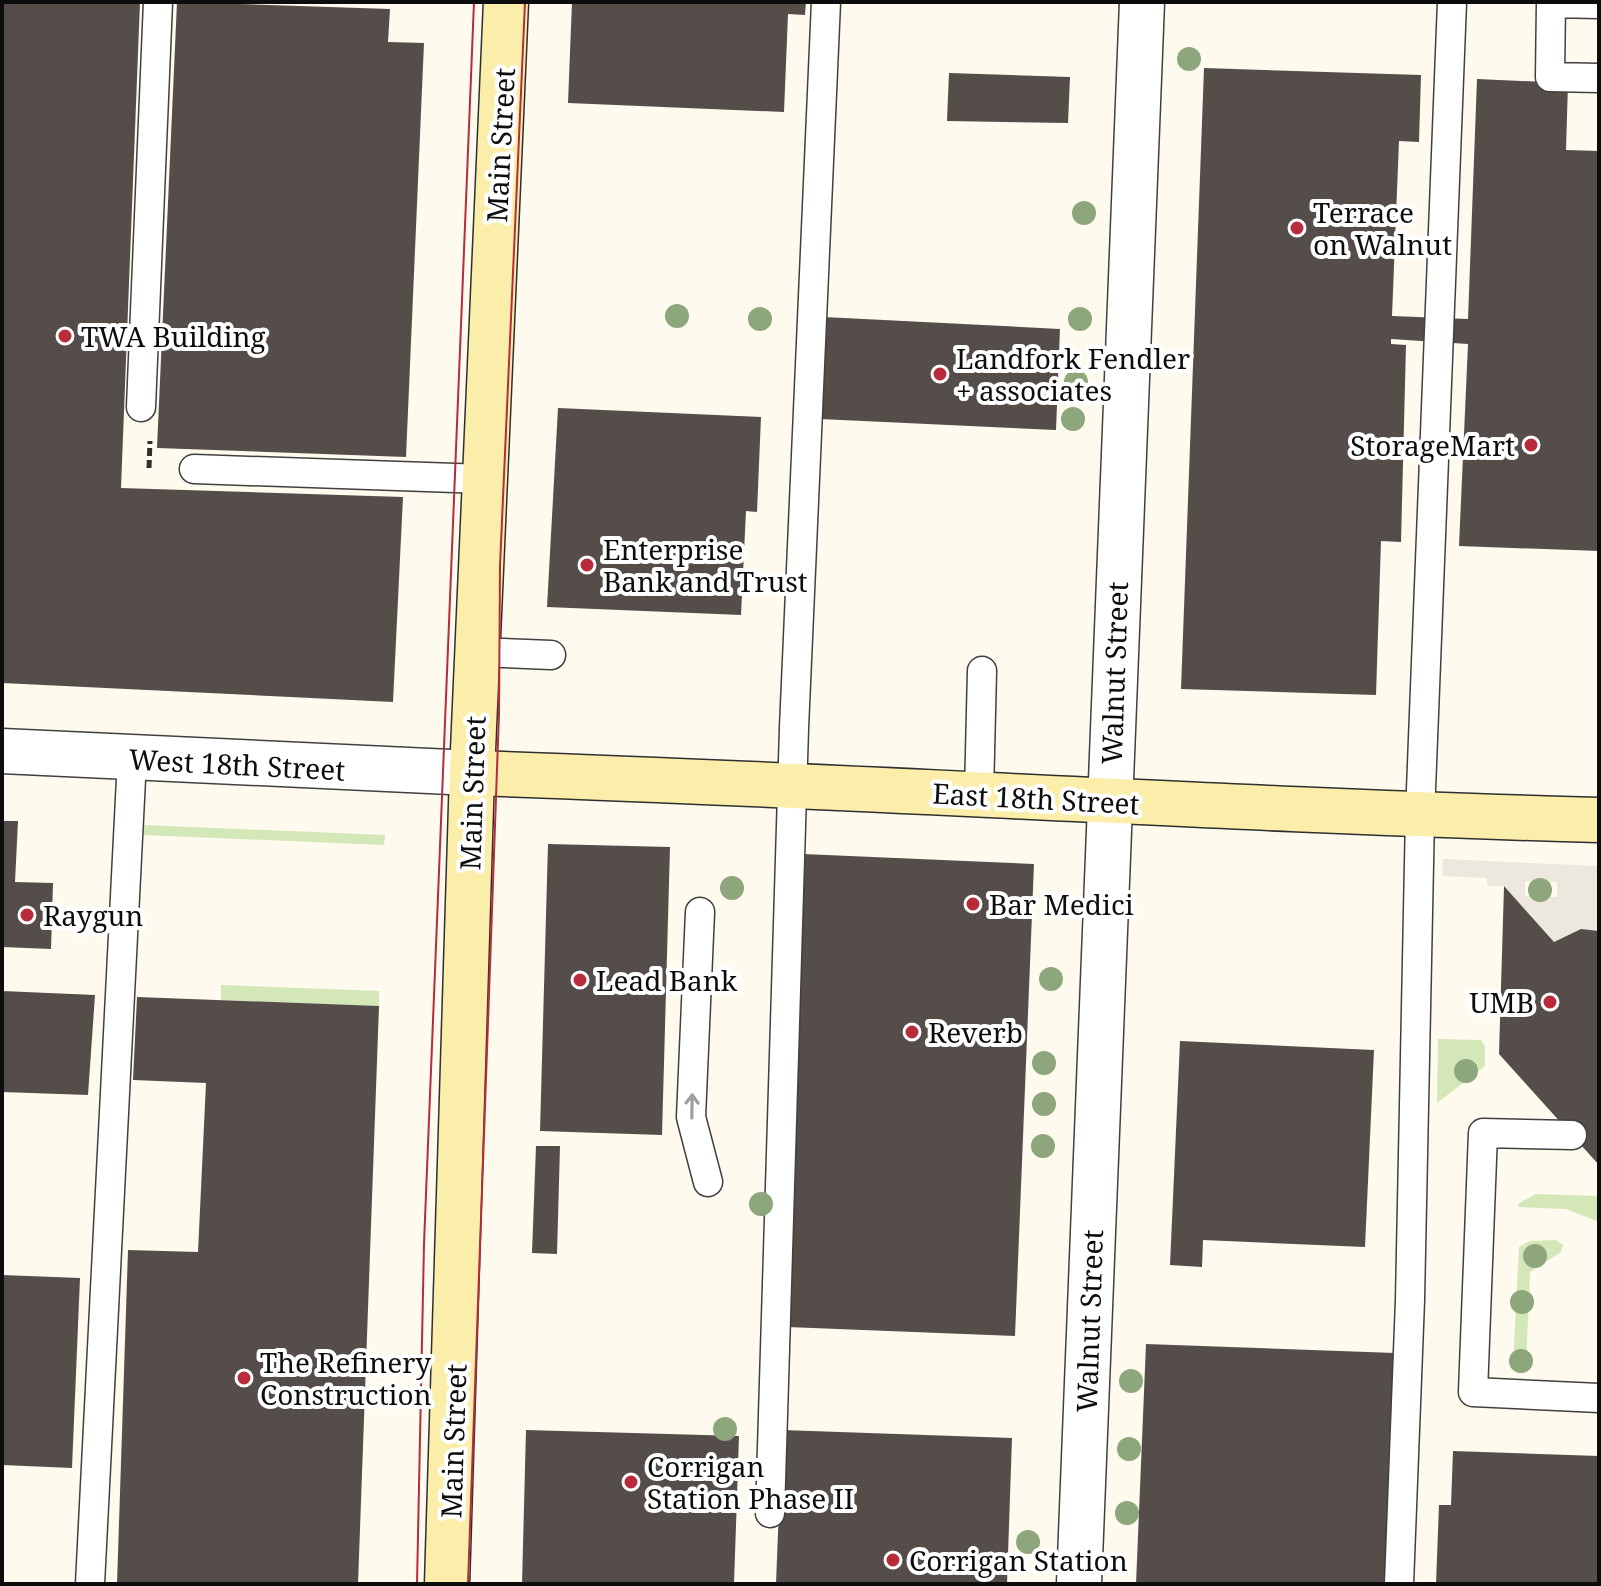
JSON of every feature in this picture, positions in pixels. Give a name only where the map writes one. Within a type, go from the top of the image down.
[{"type":"main road","name":"Main Street","points":[[447,1584],[472,773],[506,2]]},
{"type":"main road","name":"East 18th Street","points":[[472,773],[979,793],[1420,815],[1599,820]]},
{"type":"street","name":"Walnut Street","points":[[1079,1584],[1142,2]]},
{"type":"street","name":"West 18th Street","points":[[2,751],[472,773]]},
{"type":"lane","points":[[141,407],[158,2]]},
{"type":"lane","points":[[770,1513],[794,787],[826,2]]},
{"type":"lane","points":[[1399,1584],[1410,1300],[1420,815],[1452,2]]},
{"type":"lane","points":[[1599,4],[1551,3],[1550,77],[1599,78]]},
{"type":"lane","points":[[194,469],[484,479]]},
{"type":"lane","points":[[477,652],[551,655]]},
{"type":"lane","points":[[979,793],[982,671]]},
{"type":"lane","points":[[90,1584],[132,759]]},
{"type":"lane","points":[[700,912],[691,1117],[708,1182]]},
{"type":"lane","points":[[1572,1135],[1483,1133],[1473,1392],[1599,1398]]},
{"type":"green space","points":[[144,825],[385,835],[384,845],[143,835]]},
{"type":"green space","points":[[221,985],[379,991],[379,1006],[221,1000]]},
{"type":"green space","points":[[1438,1039],[1481,1040],[1485,1047],[1485,1066],[1437,1103]]},
{"type":"green space","points":[[1536,1194],[1599,1196],[1599,1222],[1566,1209],[1519,1207],[1518,1204]]},
{"type":"green space","points":[[1556,1240],[1563,1245],[1561,1252],[1530,1272],[1526,1367],[1513,1367],[1519,1247],[1530,1241]]},
{"type":"shaded area","points":[[1443,859],[1599,866],[1599,931],[1581,929],[1554,942],[1504,886],[1487,886],[1487,878],[1442,876]],"holes":[[[1525,881],[1557,882],[1557,897],[1525,896]]]},
{"type":"building","name":"TWA Building","points":[[2,2],[140,2],[121,488],[403,497],[393,702],[2,683]]},
{"type":"building","points":[[177,2],[390,9],[388,42],[424,43],[406,457],[157,448]]},
{"type":"building","points":[[572,2],[806,2],[805,15],[788,14],[784,112],[568,103]]},
{"type":"building","points":[[1204,68],[1421,75],[1419,142],[1399,141],[1392,316],[1468,319],[1477,79],[1568,83],[1566,150],[1599,151],[1599,551],[1459,546],[1468,344],[1391,339],[1391,344],[1406,345],[1401,542],[1381,541],[1376,695],[1181,689]]},
{"type":"building","points":[[949,73],[1070,77],[1068,123],[947,121]]},
{"type":"building","name":"Landfork Fendler + associates","points":[[824,317],[1060,329],[1056,430],[820,419]]},
{"type":"building","points":[[558,408],[761,417],[757,512],[746,511],[741,615],[547,607]]},
{"type":"building","name":"Raygun","points":[[2,821],[18,821],[15,882],[53,883],[51,949],[2,947]]},
{"type":"building","points":[[548,844],[670,847],[662,1135],[540,1131]]},
{"type":"building","name":"Reverb","points":[[803,854],[1034,864],[1015,1336],[787,1327]]},
{"type":"building","name":"UMB","points":[[1504,886],[1554,942],[1581,929],[1599,931],[1599,1165],[1499,1054]]},
{"type":"building","points":[[2,991],[95,995],[88,1095],[2,1092]]},
{"type":"building","points":[[137,997],[379,1006],[358,1584],[117,1584],[128,1250],[198,1252],[206,1083],[133,1080]]},
{"type":"building","points":[[1180,1041],[1374,1050],[1365,1247],[1203,1240],[1202,1267],[1170,1265]]},
{"type":"building","points":[[536,1146],[560,1146],[557,1254],[532,1253]]},
{"type":"building","points":[[2,1275],[80,1278],[72,1468],[2,1465]]},
{"type":"building","points":[[1146,1344],[1395,1353],[1387,1584],[1136,1584]]},
{"type":"building","name":"Corrigan Station Phase II","points":[[526,1430],[739,1436],[734,1584],[522,1584]]},
{"type":"building","points":[[782,1430],[1012,1438],[1007,1584],[776,1584]]},
{"type":"building","points":[[1453,1451],[1599,1456],[1599,1584],[1436,1584],[1439,1505],[1451,1505]]},
{"type":"tram line","points":[[417,1584],[424,1244],[474,2]]},
{"type":"tram line","points":[[468,1584],[499,713],[500,566],[525,2]]},
{"type":"place","name":"Terrace on Walnut","points":[[1297,228]]},
{"type":"place","name":"TWA Building","points":[[65,336]]},
{"type":"place","name":"Landfork Fendler + associates","points":[[940,374]]},
{"type":"place","name":"StorageMart","points":[[1531,445]]},
{"type":"place","name":"Enterprise Bank and Trust","points":[[587,565]]},
{"type":"place","name":"Bar Medici","points":[[973,904]]},
{"type":"place","name":"Raygun","points":[[27,915]]},
{"type":"place","name":"Lead Bank","points":[[580,980]]},
{"type":"place","name":"UMB","points":[[1550,1002]]},
{"type":"place","name":"Reverb","points":[[912,1032]]},
{"type":"place","name":"The Refinery Construction","points":[[244,1378]]},
{"type":"place","name":"Corrigan Station Phase II","points":[[631,1482]]},
{"type":"place","name":"Corrigan Station","points":[[893,1560]]}]
